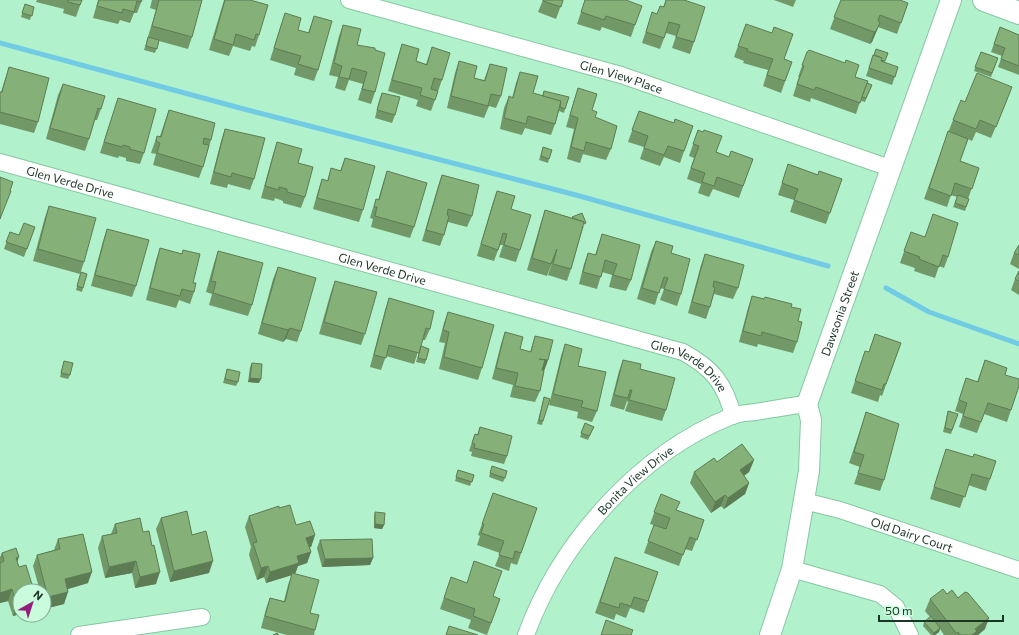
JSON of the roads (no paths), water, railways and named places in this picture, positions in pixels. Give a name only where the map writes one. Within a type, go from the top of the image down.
[{"type":"main road","points":[[984,0],[1019,13]]},
{"type":"street","name":"Glen View Place","points":[[349,0],[621,75],[890,168]]},
{"type":"street","name":"Dawsonia Street","points":[[807,404],[951,0]]},
{"type":"street","name":"Glen Verde Drive","points":[[0,162],[682,352],[701,362],[717,377],[729,398],[733,416]]},
{"type":"street","name":"Bonita View Drive","points":[[526,635],[544,593],[560,565],[587,527],[609,502],[635,477],[658,459],[707,428],[733,416],[807,404]]},
{"type":"street","points":[[770,635],[792,569],[809,471],[811,420],[807,404]]},
{"type":"street","name":"Old Dairy Court","points":[[804,501],[847,513],[1019,570]]},
{"type":"street","points":[[792,569],[880,594],[896,607],[910,635]]},
{"type":"street","points":[[79,635],[202,617]]},
{"type":"waterway","points":[[0,43],[240,108],[576,195],[828,266]]},
{"type":"waterway","points":[[886,288],[929,312],[1019,344]]}]
